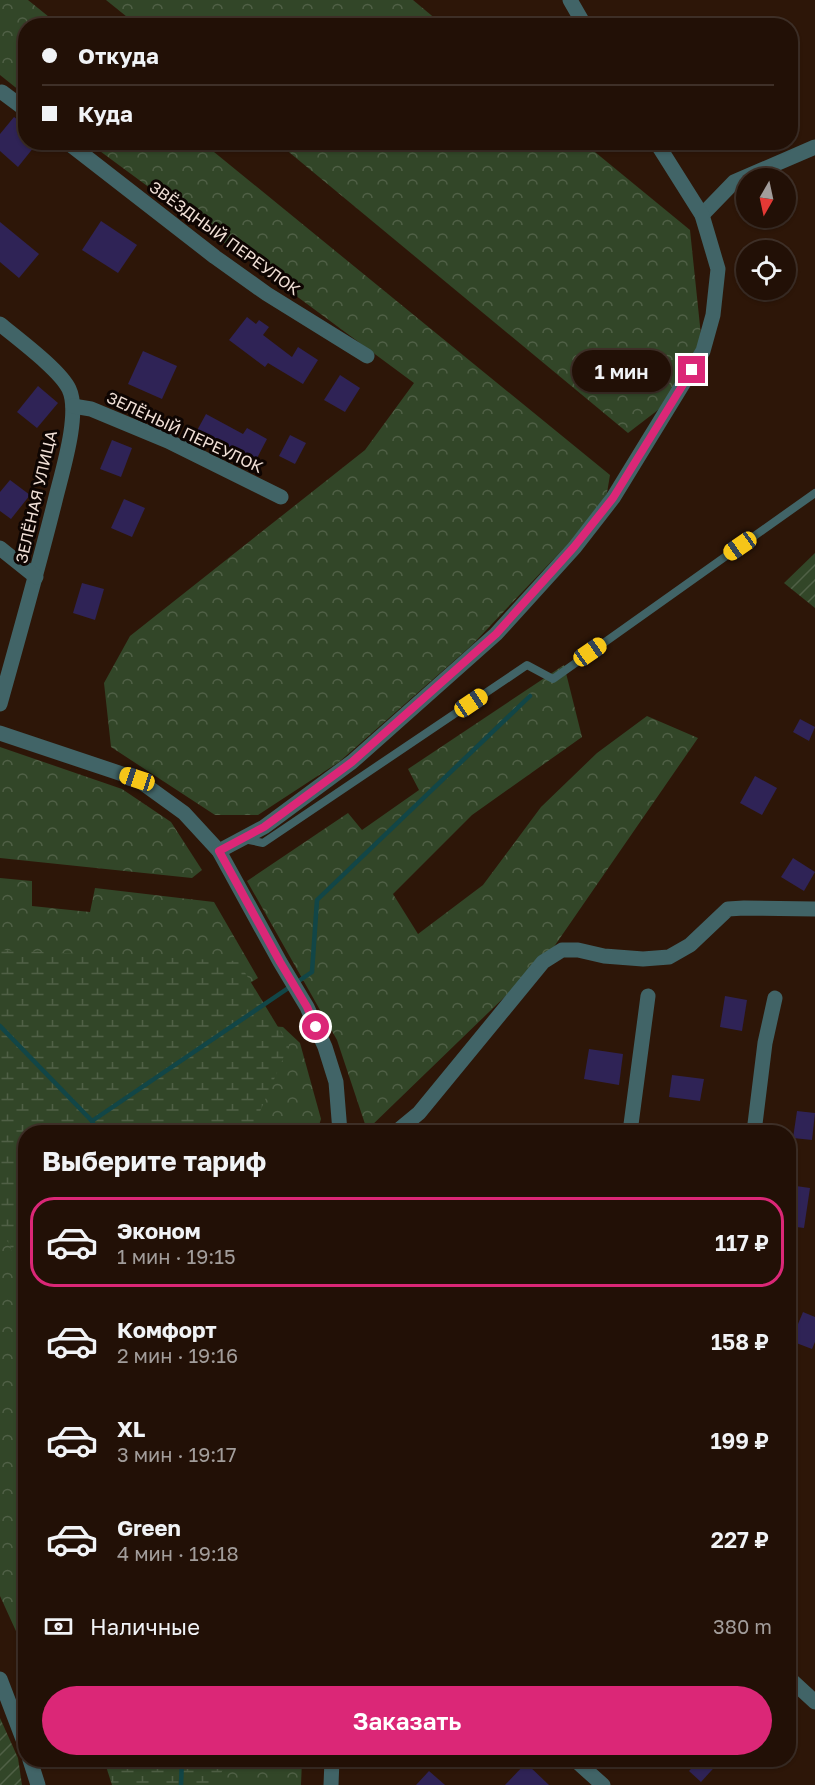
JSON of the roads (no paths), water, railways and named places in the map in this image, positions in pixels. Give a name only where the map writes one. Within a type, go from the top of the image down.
[{"type":"street","points":[[570,0],[580,18]]},
{"type":"street","points":[[1,93],[18,105]]},
{"type":"street","points":[[702,215],[734,182],[815,147]]},
{"type":"street","name":"ЗВЁЗДНЫЙ ПЕРЕУЛОК","points":[[77,150],[215,257],[267,294],[367,356]]},
{"type":"street","points":[[219,851],[264,827],[352,762],[496,634],[574,547],[613,498],[703,351],[713,315],[718,268],[702,215],[662,150]]},
{"type":"street","name":"ЗЕЛЁНАЯ УЛИЦА","points":[[0,324],[58,374],[69,390],[73,406],[66,455],[36,577],[0,704]]},
{"type":"street","name":"ЗЕЛЁНЫЙ ПЕРЕУЛОК","points":[[73,406],[91,409],[168,441],[281,497]]},
{"type":"street","points":[[0,548],[36,577]]},
{"type":"street","points":[[0,733],[137,779],[184,813],[219,851],[307,1007],[325,1047],[336,1082],[339,1125]]},
{"type":"street","points":[[404,1125],[419,1113],[543,962],[562,950],[579,950],[604,956],[642,959],[669,957],[690,945],[728,909],[815,909]]},
{"type":"street","points":[[631,1125],[648,996]]},
{"type":"street","points":[[755,1125],[765,1043],[775,998]]},
{"type":"street","points":[[0,1679],[18,1726]]},
{"type":"street","points":[[796,1684],[815,1702]]},
{"type":"street","points":[[32,1767],[38,1785]]},
{"type":"street","points":[[331,1785],[332,1767]]},
{"type":"street","points":[[583,1767],[603,1785]]},
{"type":"lane","points":[[243,839],[263,843],[527,665],[553,679],[815,493]]},
{"type":"waterway","points":[[94,1125],[92,1121],[312,972],[317,900],[530,696]]},
{"type":"waterway","points":[[0,1026],[92,1121]]},
{"type":"waterway","points":[[181,1785],[182,1767]]}]
